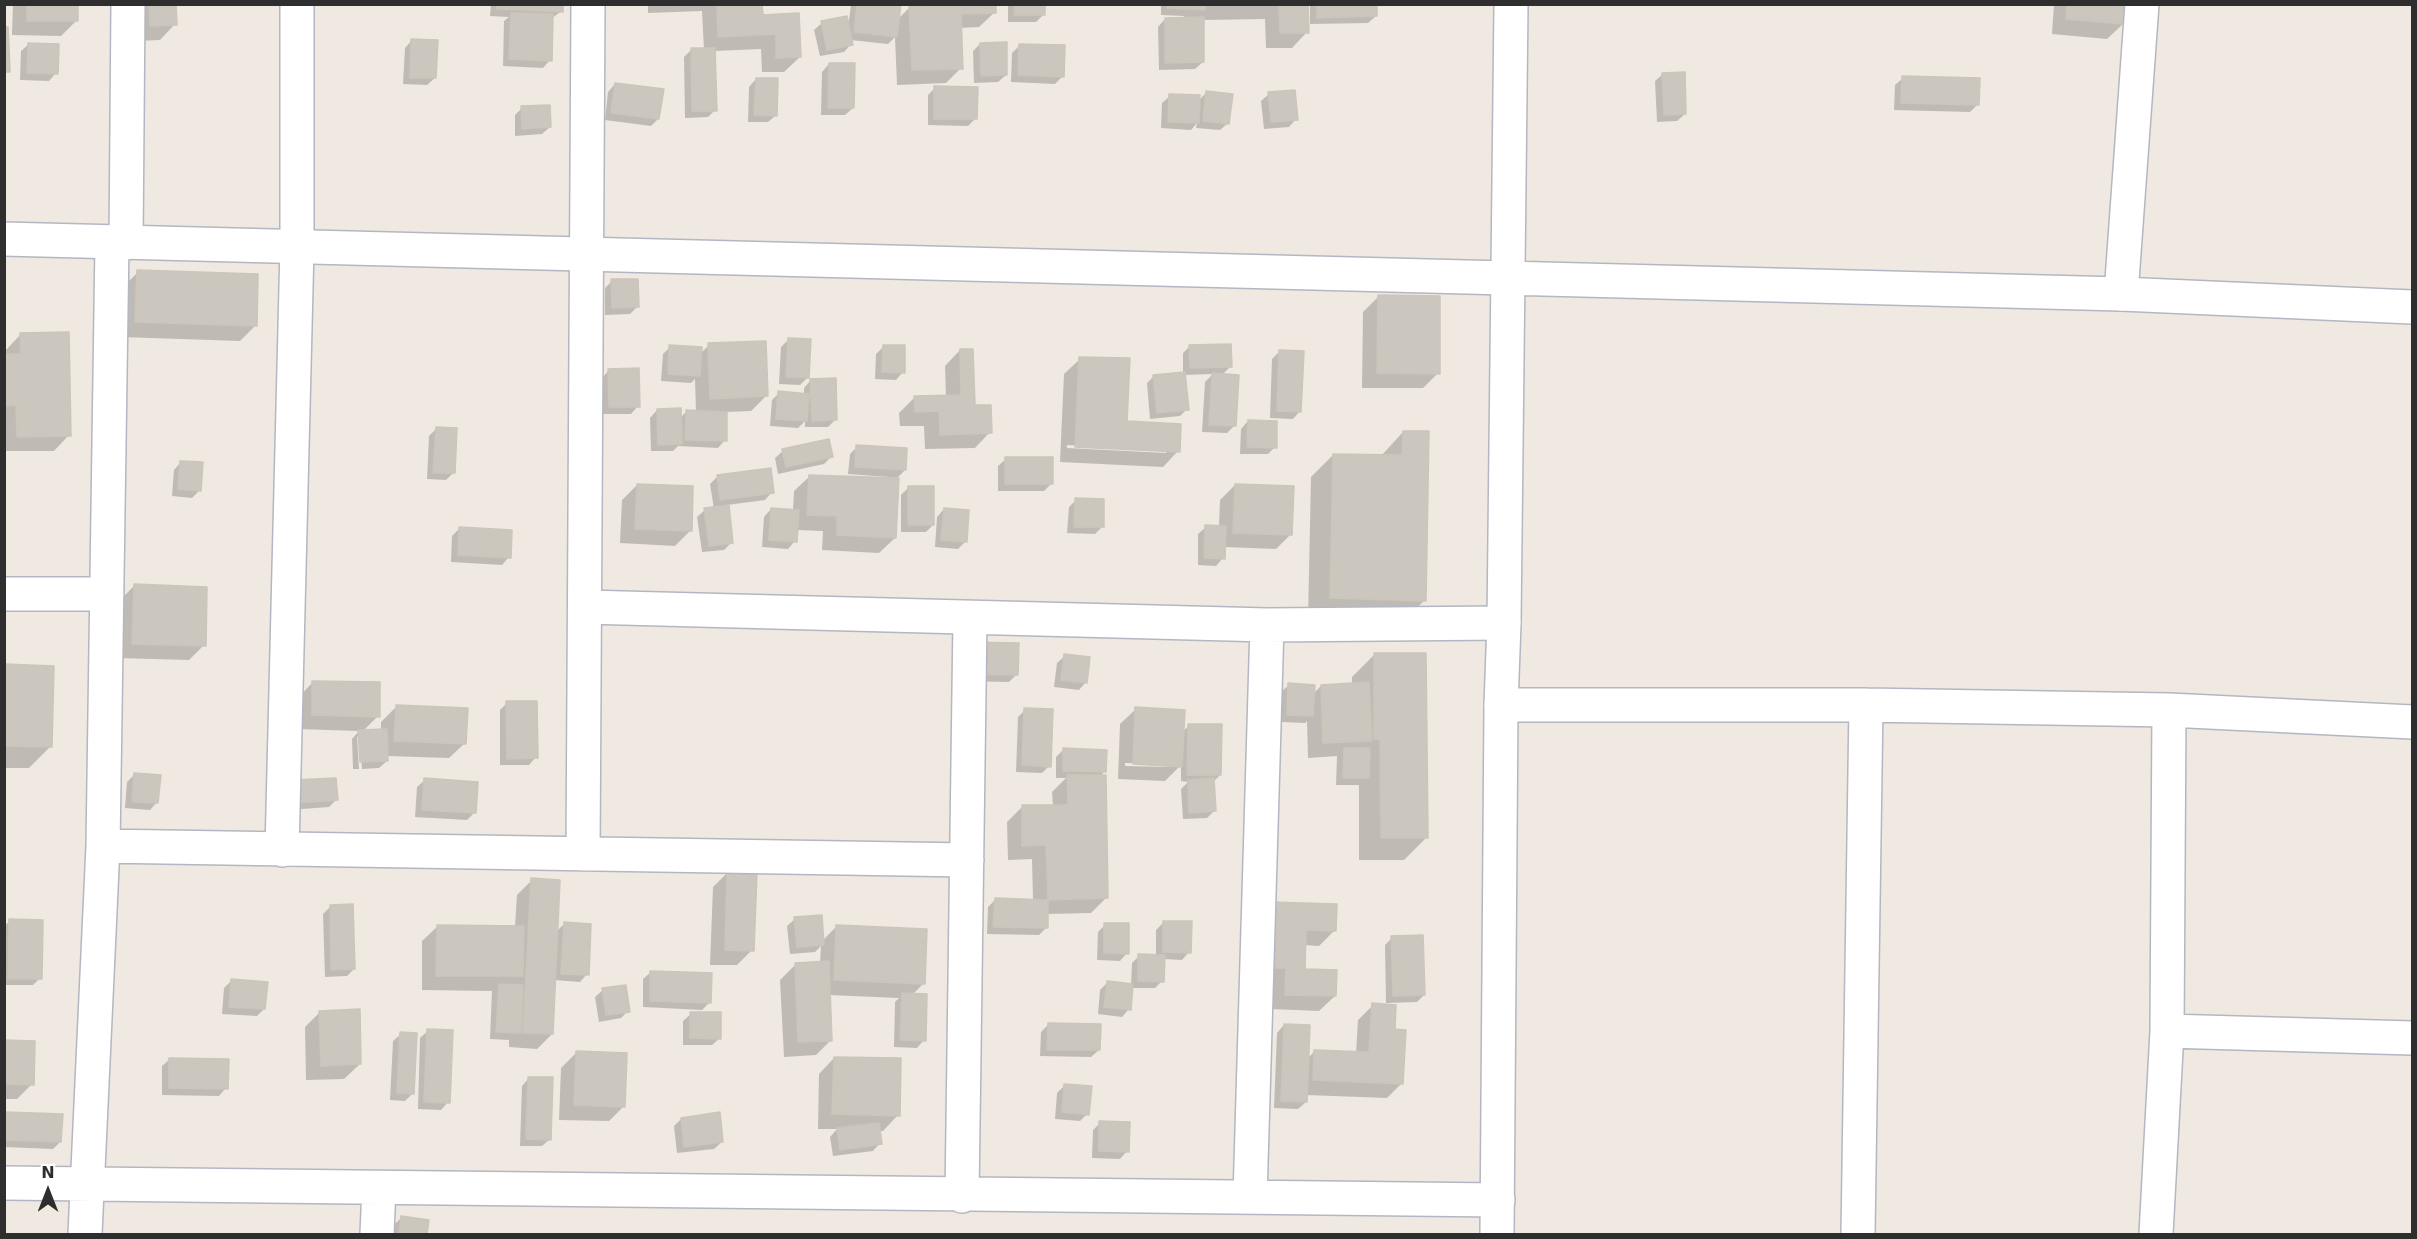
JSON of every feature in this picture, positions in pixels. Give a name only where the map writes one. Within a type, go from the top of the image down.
[{"type":"street","points":[[85,1234],[102,846],[107,594],[128,4]]},
{"type":"street","points":[[282,850],[297,247],[297,4]]},
{"type":"street","points":[[583,854],[588,4]]},
{"type":"street","points":[[1497,1234],[1501,705],[1504,623],[1511,4]]},
{"type":"street","points":[[2121,294],[2142,4]]},
{"type":"street","points":[[4,239],[2121,294],[2412,307]]},
{"type":"street","points":[[4,594],[107,594]]},
{"type":"street","points":[[585,607],[1267,625],[1504,623]]},
{"type":"street","points":[[962,1196],[970,618]]},
{"type":"street","points":[[1250,1197],[1267,625]]},
{"type":"street","points":[[1501,705],[1866,705],[2169,710],[2412,722]]},
{"type":"street","points":[[1858,1234],[1866,705]]},
{"type":"street","points":[[2156,1234],[2167,1031],[2169,710]]},
{"type":"street","points":[[102,846],[967,860]]},
{"type":"street","points":[[2167,1031],[2412,1038]]},
{"type":"street","points":[[4,1183],[962,1196],[1498,1200]]},
{"type":"street","points":[[377,1234],[379,1188]]},
{"type":"building","points":[[27,4],[78,4],[78,21],[27,21]]},
{"type":"building","points":[[149,4],[176,4],[177,25],[150,26]]},
{"type":"building","points":[[497,4],[563,4],[563,12],[497,9]]},
{"type":"building","points":[[717,4],[762,4],[763,15],[799,13],[801,57],[776,58],[776,34],[718,37]]},
{"type":"building","points":[[857,4],[901,4],[897,37],[854,32]]},
{"type":"building","points":[[996,4],[996,13],[961,14],[963,69],[912,70],[909,6]]},
{"type":"building","points":[[1015,4],[1045,4],[1045,15],[1014,15]]},
{"type":"building","points":[[1168,4],[1205,4],[1205,10],[1167,8]]},
{"type":"building","points":[[1211,4],[1308,4],[1309,33],[1280,33],[1279,5]]},
{"type":"building","points":[[1317,4],[1377,4],[1377,16],[1317,18]]},
{"type":"building","points":[[2067,4],[2126,4],[2124,24],[2066,19]]},
{"type":"building","points":[[511,13],[553,14],[552,61],[509,59]]},
{"type":"building","points":[[847,16],[853,45],[827,50],[821,21]]},
{"type":"building","points":[[1204,17],[1204,62],[1165,63],[1165,18]]},
{"type":"building","points":[[4,27],[8,27],[10,72],[4,72]]},
{"type":"building","points":[[411,39],[438,40],[436,78],[410,78]]},
{"type":"building","points":[[1007,42],[1007,75],[981,76],[980,43]]},
{"type":"building","points":[[28,43],[59,44],[58,74],[27,73]]},
{"type":"building","points":[[1019,44],[1065,45],[1064,77],[1018,75]]},
{"type":"building","points":[[691,48],[715,48],[717,111],[692,111]]},
{"type":"building","points":[[829,63],[855,63],[854,108],[828,108]]},
{"type":"building","points":[[1685,72],[1686,114],[1664,115],[1662,73]]},
{"type":"building","points":[[1902,76],[1980,78],[1979,105],[1901,103]]},
{"type":"building","points":[[756,78],[778,78],[777,116],[754,115]]},
{"type":"building","points":[[615,83],[664,89],[659,119],[611,113]]},
{"type":"building","points":[[934,86],[978,87],[977,119],[934,119]]},
{"type":"building","points":[[1295,90],[1298,120],[1271,122],[1268,92]]},
{"type":"building","points":[[1206,91],[1233,94],[1229,124],[1203,121]]},
{"type":"building","points":[[1169,94],[1200,95],[1199,123],[1168,122]]},
{"type":"building","points":[[550,105],[551,127],[522,129],[521,106]]},
{"type":"building","points":[[137,270],[258,274],[257,326],[135,322]]},
{"type":"building","points":[[611,279],[638,279],[639,307],[612,308]]},
{"type":"building","points":[[1378,295],[1440,296],[1440,374],[1377,373]]},
{"type":"building","points":[[69,332],[71,436],[17,437],[16,405],[4,406],[4,354],[21,354],[20,333]]},
{"type":"building","points":[[788,338],[811,339],[809,378],[786,377]]},
{"type":"building","points":[[766,341],[768,396],[710,399],[708,343]]},
{"type":"building","points":[[1231,344],[1232,367],[1190,368],[1189,345]]},
{"type":"building","points":[[669,345],[702,347],[700,376],[668,374]]},
{"type":"building","points":[[883,345],[905,345],[905,373],[882,372]]},
{"type":"building","points":[[960,349],[973,349],[975,405],[991,405],[992,433],[940,435],[939,411],[915,412],[914,396],[961,395]]},
{"type":"building","points":[[1279,350],[1304,351],[1301,412],[1277,411]]},
{"type":"building","points":[[1079,357],[1130,358],[1127,421],[1181,424],[1180,452],[1075,447]]},
{"type":"building","points":[[639,368],[640,407],[609,407],[608,369]]},
{"type":"building","points":[[1185,372],[1189,410],[1157,413],[1153,375]]},
{"type":"building","points":[[1212,373],[1239,375],[1236,426],[1209,425]]},
{"type":"building","points":[[836,378],[837,420],[812,421],[810,379]]},
{"type":"building","points":[[778,391],[809,394],[807,421],[776,419]]},
{"type":"building","points":[[681,408],[682,444],[658,445],[657,409]]},
{"type":"building","points":[[686,410],[727,412],[727,441],[685,440]]},
{"type":"building","points":[[1248,420],[1277,421],[1277,448],[1247,447]]},
{"type":"building","points":[[436,427],[457,428],[455,473],[433,473]]},
{"type":"building","points":[[1403,431],[1429,431],[1426,601],[1330,598],[1333,454],[1402,455]]},
{"type":"building","points":[[829,439],[833,457],[786,467],[782,449]]},
{"type":"building","points":[[856,445],[907,448],[906,470],[855,467]]},
{"type":"building","points":[[1005,457],[1053,457],[1053,484],[1005,484]]},
{"type":"building","points":[[180,461],[203,462],[201,491],[178,489]]},
{"type":"building","points":[[771,468],[774,493],[720,500],[717,475]]},
{"type":"building","points":[[809,475],[899,478],[896,538],[837,535],[837,516],[807,515]]},
{"type":"building","points":[[637,484],[693,486],[692,531],[635,529]]},
{"type":"building","points":[[1235,484],[1294,486],[1292,535],[1233,533]]},
{"type":"building","points":[[908,486],[934,486],[934,525],[908,525]]},
{"type":"building","points":[[1075,498],[1104,499],[1104,527],[1074,527]]},
{"type":"building","points":[[729,505],[733,543],[709,546],[704,508]]},
{"type":"building","points":[[771,508],[799,510],[797,542],[769,540]]},
{"type":"building","points":[[944,508],[969,510],[967,542],[941,540]]},
{"type":"building","points":[[1205,525],[1226,526],[1225,559],[1204,558]]},
{"type":"building","points":[[459,527],[512,530],[511,558],[458,555]]},
{"type":"building","points":[[134,584],[207,587],[206,646],[132,644]]},
{"type":"building","points":[[969,642],[1019,643],[1018,675],[968,674]]},
{"type":"building","points":[[1374,653],[1426,653],[1428,838],[1381,838],[1380,739],[1374,739]]},
{"type":"building","points":[[1064,654],[1090,657],[1087,683],[1061,680]]},
{"type":"building","points":[[4,664],[54,666],[52,747],[4,746]]},
{"type":"building","points":[[312,681],[380,682],[380,717],[312,715]]},
{"type":"building","points":[[1369,682],[1372,741],[1323,743],[1321,685]]},
{"type":"building","points":[[1288,683],[1315,685],[1313,716],[1287,715]]},
{"type":"building","points":[[506,701],[537,701],[538,758],[507,759]]},
{"type":"building","points":[[396,705],[468,708],[466,744],[394,741]]},
{"type":"building","points":[[1135,707],[1185,710],[1182,767],[1133,764]]},
{"type":"building","points":[[1024,708],[1053,709],[1051,767],[1022,765]]},
{"type":"building","points":[[1188,724],[1222,724],[1221,775],[1187,775]]},
{"type":"building","points":[[387,729],[388,761],[360,762],[358,730]]},
{"type":"building","points":[[1063,748],[1107,750],[1106,772],[1063,771]]},
{"type":"building","points":[[1344,748],[1370,748],[1369,778],[1343,778]]},
{"type":"building","points":[[134,773],[161,775],[158,803],[132,802]]},
{"type":"building","points":[[1067,775],[1106,775],[1108,898],[1048,900],[1046,845],[1022,846],[1022,805],[1068,805]]},
{"type":"building","points":[[336,778],[338,800],[295,803],[294,780]]},
{"type":"building","points":[[424,778],[478,782],[476,813],[422,810]]},
{"type":"building","points":[[1214,778],[1216,811],[1189,813],[1188,780]]},
{"type":"building","points":[[727,870],[757,872],[754,951],[725,950]]},
{"type":"building","points":[[531,878],[560,880],[553,1034],[523,1033]]},
{"type":"building","points":[[995,898],[1048,900],[1048,928],[993,927]]},
{"type":"building","points":[[1269,902],[1337,904],[1336,931],[1306,930],[1305,969],[1337,970],[1336,996],[1285,995],[1286,968],[1267,968]]},
{"type":"building","points":[[353,904],[355,969],[331,970],[330,905]]},
{"type":"building","points":[[822,915],[824,945],[797,947],[794,917]]},
{"type":"building","points":[[9,919],[43,920],[42,979],[8,979]]},
{"type":"building","points":[[1163,921],[1192,921],[1191,953],[1163,952]]},
{"type":"building","points":[[564,922],[591,924],[589,975],[561,974]]},
{"type":"building","points":[[1104,923],[1129,923],[1129,954],[1104,953]]},
{"type":"building","points":[[437,925],[524,926],[523,976],[436,976]]},
{"type":"building","points":[[836,925],[927,929],[925,984],[834,980]]},
{"type":"building","points":[[1423,935],[1425,995],[1393,996],[1391,936]]},
{"type":"building","points":[[1138,954],[1165,955],[1164,982],[1138,981]]},
{"type":"building","points":[[829,961],[832,1041],[798,1042],[795,963]]},
{"type":"building","points":[[650,971],[712,973],[711,1003],[650,1001]]},
{"type":"building","points":[[231,979],[268,982],[265,1009],[229,1007]]},
{"type":"building","points":[[1107,981],[1133,984],[1131,1010],[1104,1007]]},
{"type":"building","points":[[499,984],[523,985],[521,1033],[496,1032]]},
{"type":"building","points":[[626,985],[630,1012],[606,1015],[602,988]]},
{"type":"building","points":[[902,993],[927,994],[926,1041],[900,1040]]},
{"type":"building","points":[[1372,1003],[1396,1005],[1395,1029],[1406,1030],[1403,1084],[1313,1080],[1314,1050],[1369,1052]]},
{"type":"building","points":[[360,1009],[361,1064],[321,1066],[319,1011]]},
{"type":"building","points":[[690,1012],[721,1012],[721,1039],[690,1038]]},
{"type":"building","points":[[1048,1023],[1101,1024],[1100,1050],[1047,1050]]},
{"type":"building","points":[[1284,1024],[1310,1025],[1307,1102],[1281,1101]]},
{"type":"building","points":[[427,1029],[453,1030],[450,1103],[424,1102]]},
{"type":"building","points":[[400,1032],[417,1033],[414,1094],[397,1093]]},
{"type":"building","points":[[4,1040],[35,1041],[34,1085],[4,1084]]},
{"type":"building","points":[[576,1051],[627,1053],[625,1107],[574,1105]]},
{"type":"building","points":[[834,1057],[901,1058],[900,1116],[832,1114]]},
{"type":"building","points":[[169,1058],[229,1059],[228,1089],[169,1088]]},
{"type":"building","points":[[528,1077],[553,1077],[551,1140],[526,1139]]},
{"type":"building","points":[[1064,1084],[1092,1086],[1089,1115],[1062,1112]]},
{"type":"building","points":[[5,1112],[63,1114],[61,1142],[4,1140]]},
{"type":"building","points":[[720,1112],[723,1142],[684,1147],[681,1118]]},
{"type":"building","points":[[1099,1121],[1130,1122],[1129,1152],[1099,1151]]},
{"type":"building","points":[[879,1123],[882,1144],[840,1150],[837,1128]]},
{"type":"building","points":[[401,1216],[429,1220],[427,1234],[399,1234]]}]
